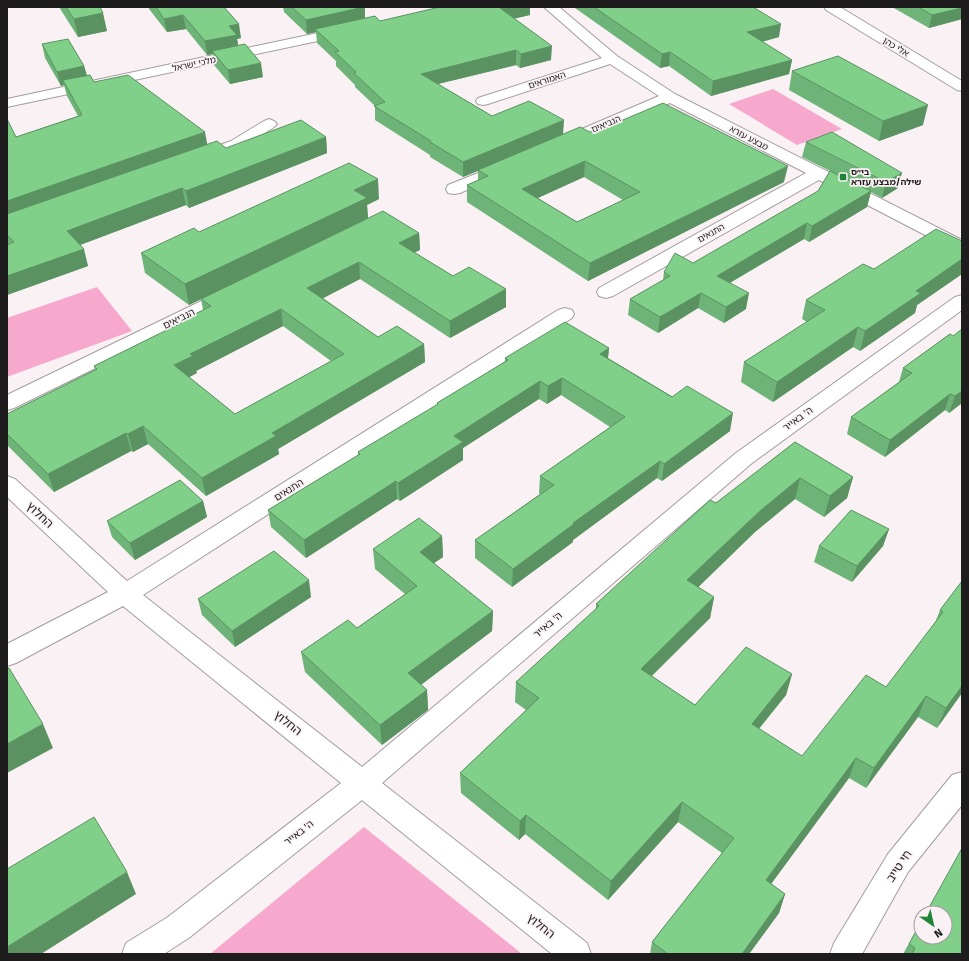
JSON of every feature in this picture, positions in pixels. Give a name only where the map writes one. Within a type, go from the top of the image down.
[{"type":"street","name":"מבצע עזרא","points":[[551,7],[612,59],[670,97],[962,248]]},
{"type":"street","name":"אלי כהן","points":[[831,7],[962,87]]},
{"type":"street","name":"מלכי ישראל","points":[[7,103],[359,28]]},
{"type":"street","name":"האמוראים","points":[[483,101],[612,59]]},
{"type":"street","name":"הנביאים","points":[[548,149],[670,97]]},
{"type":"street","points":[[192,160],[236,144],[269,124]]},
{"type":"street","points":[[454,189],[519,161]]},
{"type":"street","name":"התנאים","points":[[606,292],[817,174]]},
{"type":"street","name":"הנביאים","points":[[7,403],[243,288]]},
{"type":"street","name":"ה' באייר","points":[[137,954],[179,927],[362,783],[744,458],[962,301]]},
{"type":"street","name":"התנאים","points":[[7,656],[124,594],[565,314]]},
{"type":"street","name":"החלוץ","points":[[7,484],[124,594],[576,954]]},
{"type":"street","name":"חי טייב","points":[[845,954],[898,864],[962,784]]},
{"type":"shaded area","points":[[773,89],[842,129],[797,145],[729,104]]},
{"type":"shaded area","points":[[97,287],[132,331],[7,377],[7,318]]},
{"type":"shaded area","points":[[364,827],[522,954],[210,954]]},
{"type":"building","points":[[66,7],[100,7],[103,13],[74,19]]},
{"type":"building","points":[[156,7],[224,7],[239,24],[229,26],[237,35],[205,41],[183,15],[164,19]]},
{"type":"building","points":[[292,7],[364,7],[306,20]]},
{"type":"building","points":[[440,7],[504,7],[500,8],[552,46],[521,54],[516,50],[421,74],[492,116],[529,101],[564,120],[463,162],[374,106],[385,102],[354,73],[356,72],[335,52],[339,51],[315,29],[375,16],[380,21]]},
{"type":"building","points":[[594,7],[753,7],[781,24],[747,32],[792,60],[713,81],[670,52],[662,54]]},
{"type":"building","points":[[918,7],[962,7],[962,8],[932,15]]},
{"type":"building","points":[[68,39],[84,66],[57,72],[42,44]]},
{"type":"building","points":[[245,44],[261,63],[228,70],[212,51]]},
{"type":"building","points":[[838,56],[928,105],[883,121],[792,71]]},
{"type":"building","points":[[90,75],[94,82],[128,75],[205,132],[7,201],[7,119],[16,137],[82,115],[63,80]]},
{"type":"building","points":[[663,103],[788,166],[590,263],[467,185],[488,176],[478,170],[580,127],[590,132],[602,127],[604,128]],"holes":[[[585,161],[640,192],[577,222],[522,189]]]},
{"type":"building","points":[[301,120],[326,137],[186,191],[182,188],[67,231],[84,249],[7,276],[7,245],[14,242],[7,235],[7,214],[217,141],[226,148]]},
{"type":"building","points":[[832,132],[902,173],[886,182],[806,142]]},
{"type":"building","points":[[349,163],[378,179],[354,190],[367,198],[185,284],[141,253],[194,228],[199,232]]},
{"type":"building","points":[[830,171],[871,191],[812,226],[807,223],[717,276],[749,293],[726,307],[701,293],[660,317],[630,299],[670,276],[664,272],[675,253],[693,263],[818,191]]},
{"type":"building","points":[[383,211],[419,233],[399,243],[453,276],[469,267],[506,289],[450,321],[359,262],[307,288],[378,337],[397,326],[424,344],[272,433],[276,436],[202,478],[143,426],[128,434],[126,433],[48,474],[7,434],[7,414],[97,369],[94,366],[183,322],[181,321],[211,306],[201,299]],"holes":[[[281,309],[344,354],[235,414],[174,365],[193,356],[190,354]]]},
{"type":"building","points":[[936,229],[962,241],[962,259],[916,291],[921,293],[865,331],[858,327],[777,382],[744,362],[825,310],[806,300],[863,264],[874,269]]},
{"type":"building","points":[[565,322],[609,348],[600,354],[672,397],[687,386],[733,413],[664,464],[660,461],[573,523],[574,524],[513,569],[475,540],[554,485],[540,476],[625,417],[562,378],[548,386],[540,381],[454,436],[463,442],[398,483],[396,481],[304,540],[268,510],[360,454],[358,452],[438,404],[437,403],[508,360],[505,358]]},
{"type":"building","points":[[962,329],[962,391],[955,396],[950,394],[890,440],[851,417],[912,373],[903,368],[950,334],[953,336]]},
{"type":"building","points":[[795,442],[853,477],[830,496],[800,478],[760,511],[687,580],[714,597],[641,669],[695,705],[746,647],[792,674],[752,724],[802,756],[866,675],[886,687],[943,612],[940,610],[962,581],[962,686],[946,708],[926,696],[874,768],[856,758],[766,880],[785,894],[742,954],[668,954],[652,942],[734,838],[682,802],[611,881],[526,815],[520,821],[460,773],[539,698],[516,682],[599,606],[596,604],[710,500],[716,503]]},
{"type":"building","points":[[180,480],[203,501],[130,543],[107,521]]},
{"type":"building","points":[[851,510],[889,529],[857,566],[819,546]]},
{"type":"building","points":[[419,518],[442,536],[420,552],[493,611],[408,673],[427,690],[380,725],[301,652],[348,620],[357,628],[417,586],[373,549]]},
{"type":"building","points":[[274,551],[309,580],[232,631],[198,599]]},
{"type":"building","points":[[9,668],[43,724],[7,744],[7,669]]},
{"type":"building","points":[[94,817],[127,872],[7,947],[7,869]]},
{"type":"building","points":[[962,848],[962,954],[912,954],[915,948],[909,944],[913,937],[913,945],[953,945],[953,905],[930,905]]},
{"type":"place","name":"בי״ס שילה/מבצע עזרא","points":[[843,177]]}]
